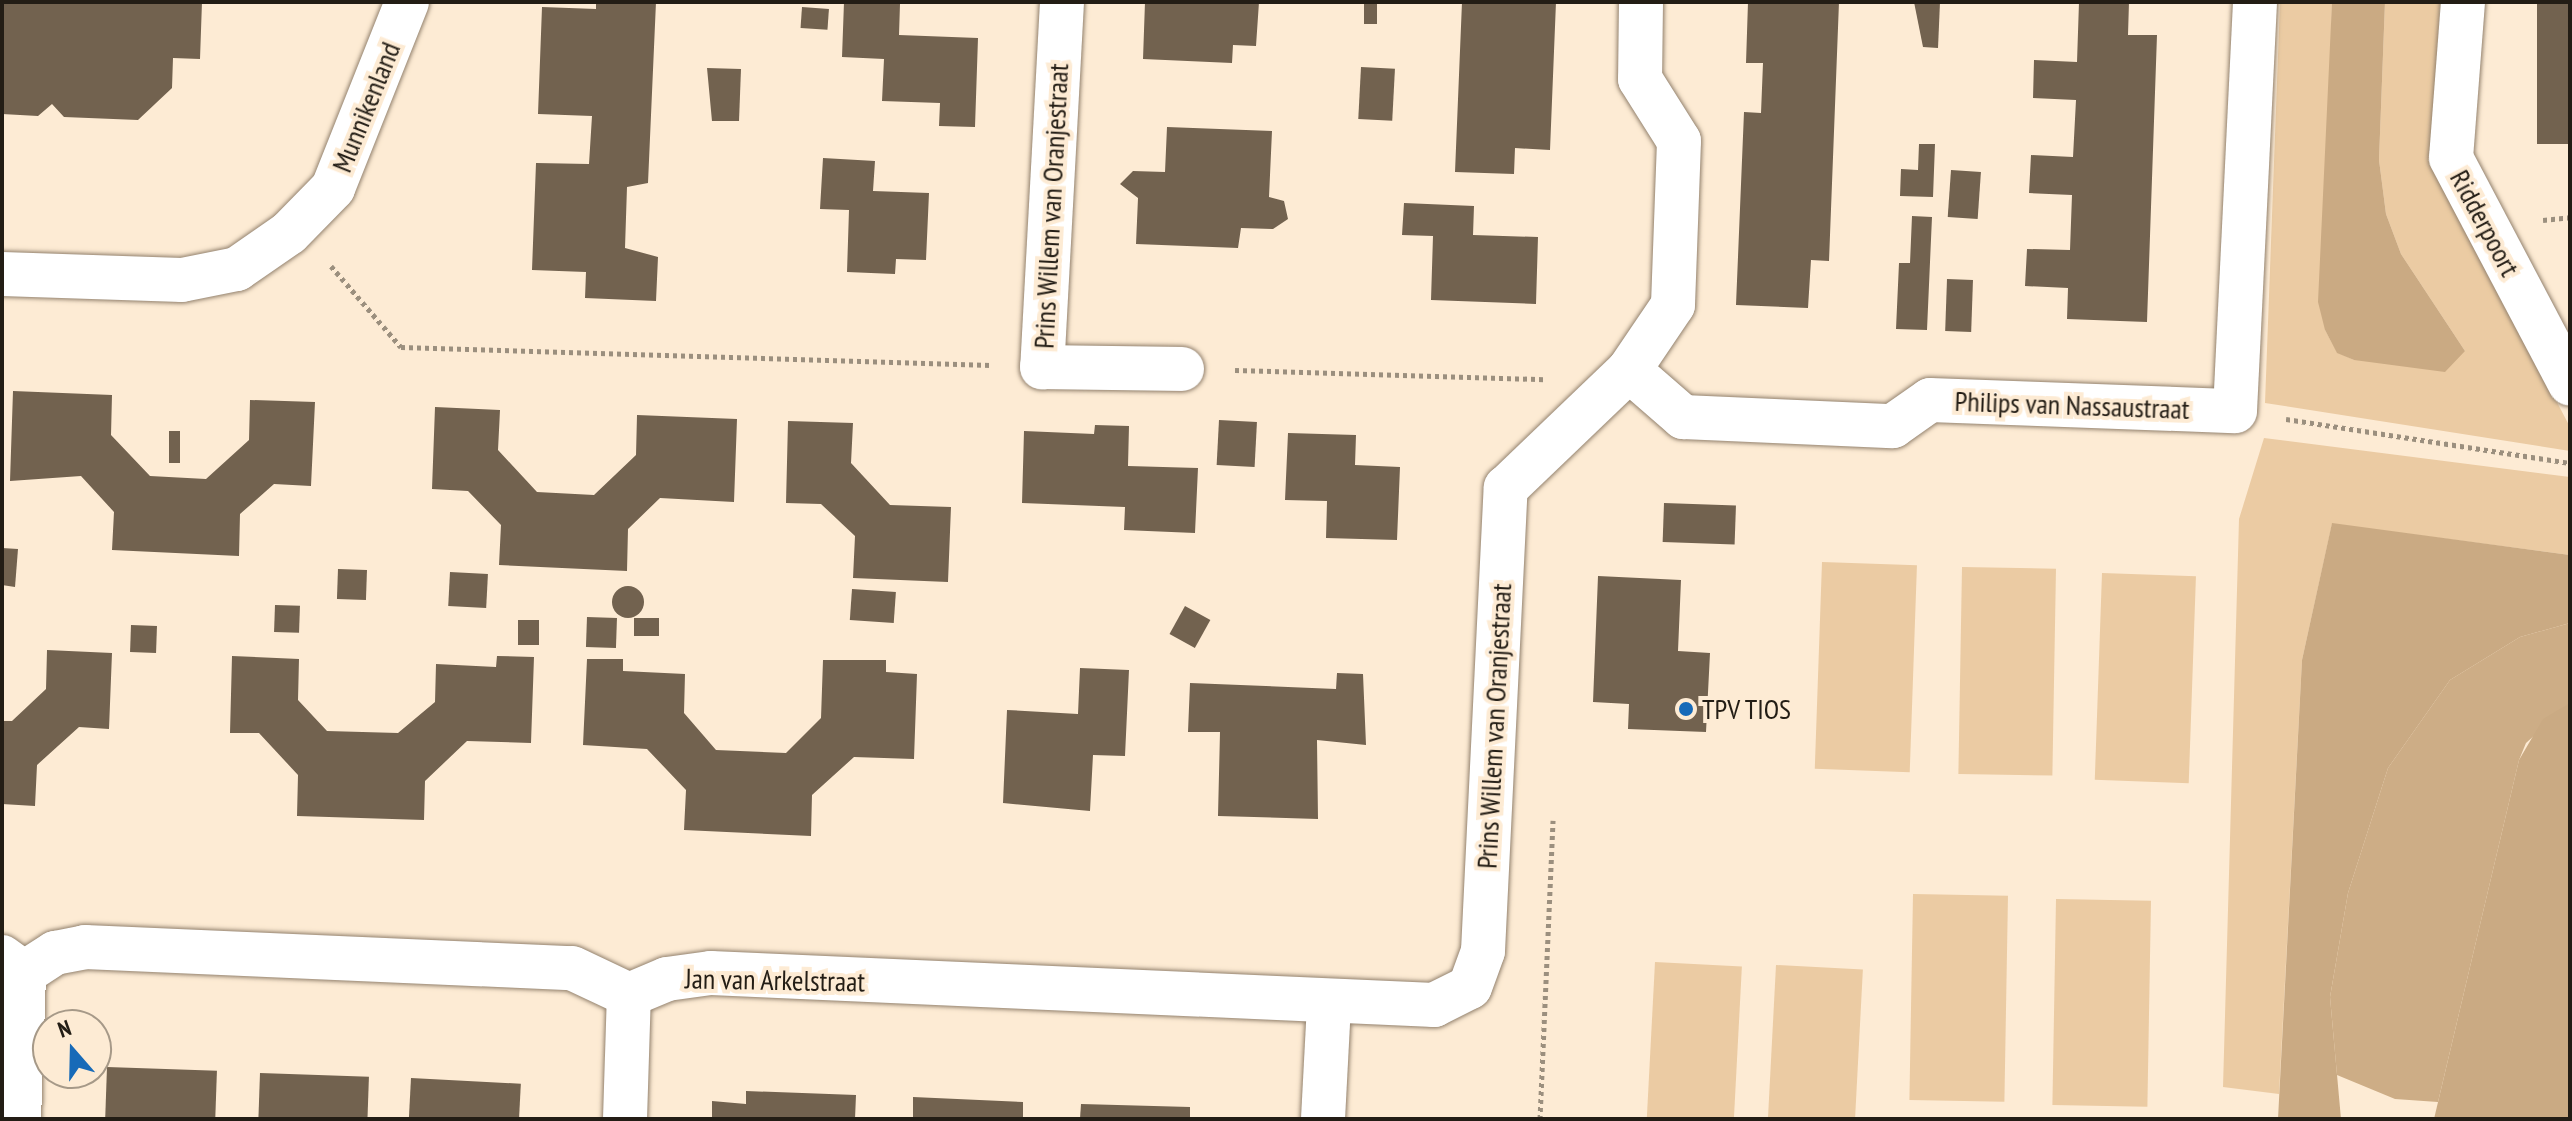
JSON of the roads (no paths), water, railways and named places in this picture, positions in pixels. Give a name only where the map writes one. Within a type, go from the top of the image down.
[{"type":"street","name":"Munnikenland","points":[[2,274],[182,280],[237,269],[289,233],[333,188],[407,2]]},
{"type":"street","name":"Prins Willem van Oranjestraat","points":[[1062,2],[1042,367],[1182,369]]},
{"type":"street","points":[[1629,370],[1673,305],[1679,156],[1679,141],[1640,79],[1641,2]]},
{"type":"street","name":"Philips van Nassaustraat","points":[[1629,370],[1683,417],[1893,426],[1930,400],[2235,411],[2255,2]]},
{"type":"street","name":"Ridderpoort","points":[[2463,2],[2451,158],[2570,384]]},
{"type":"street","name":"Prins Willem van Oranjestraat","points":[[1329,1005],[1434,1005],[1470,987],[1483,951],[1506,488],[1590,402],[1629,370]]},
{"type":"street","points":[[19,1119],[13,965],[85,947],[572,968],[629,995],[625,1119]]},
{"type":"street","name":"Jan van Arkelstraat","points":[[629,995],[667,979],[711,973],[1329,1005]]},
{"type":"street","points":[[1323,1119],[1329,1005]]},
{"type":"place","name":"TPV TIOS","points":[[1686,709]]}]
